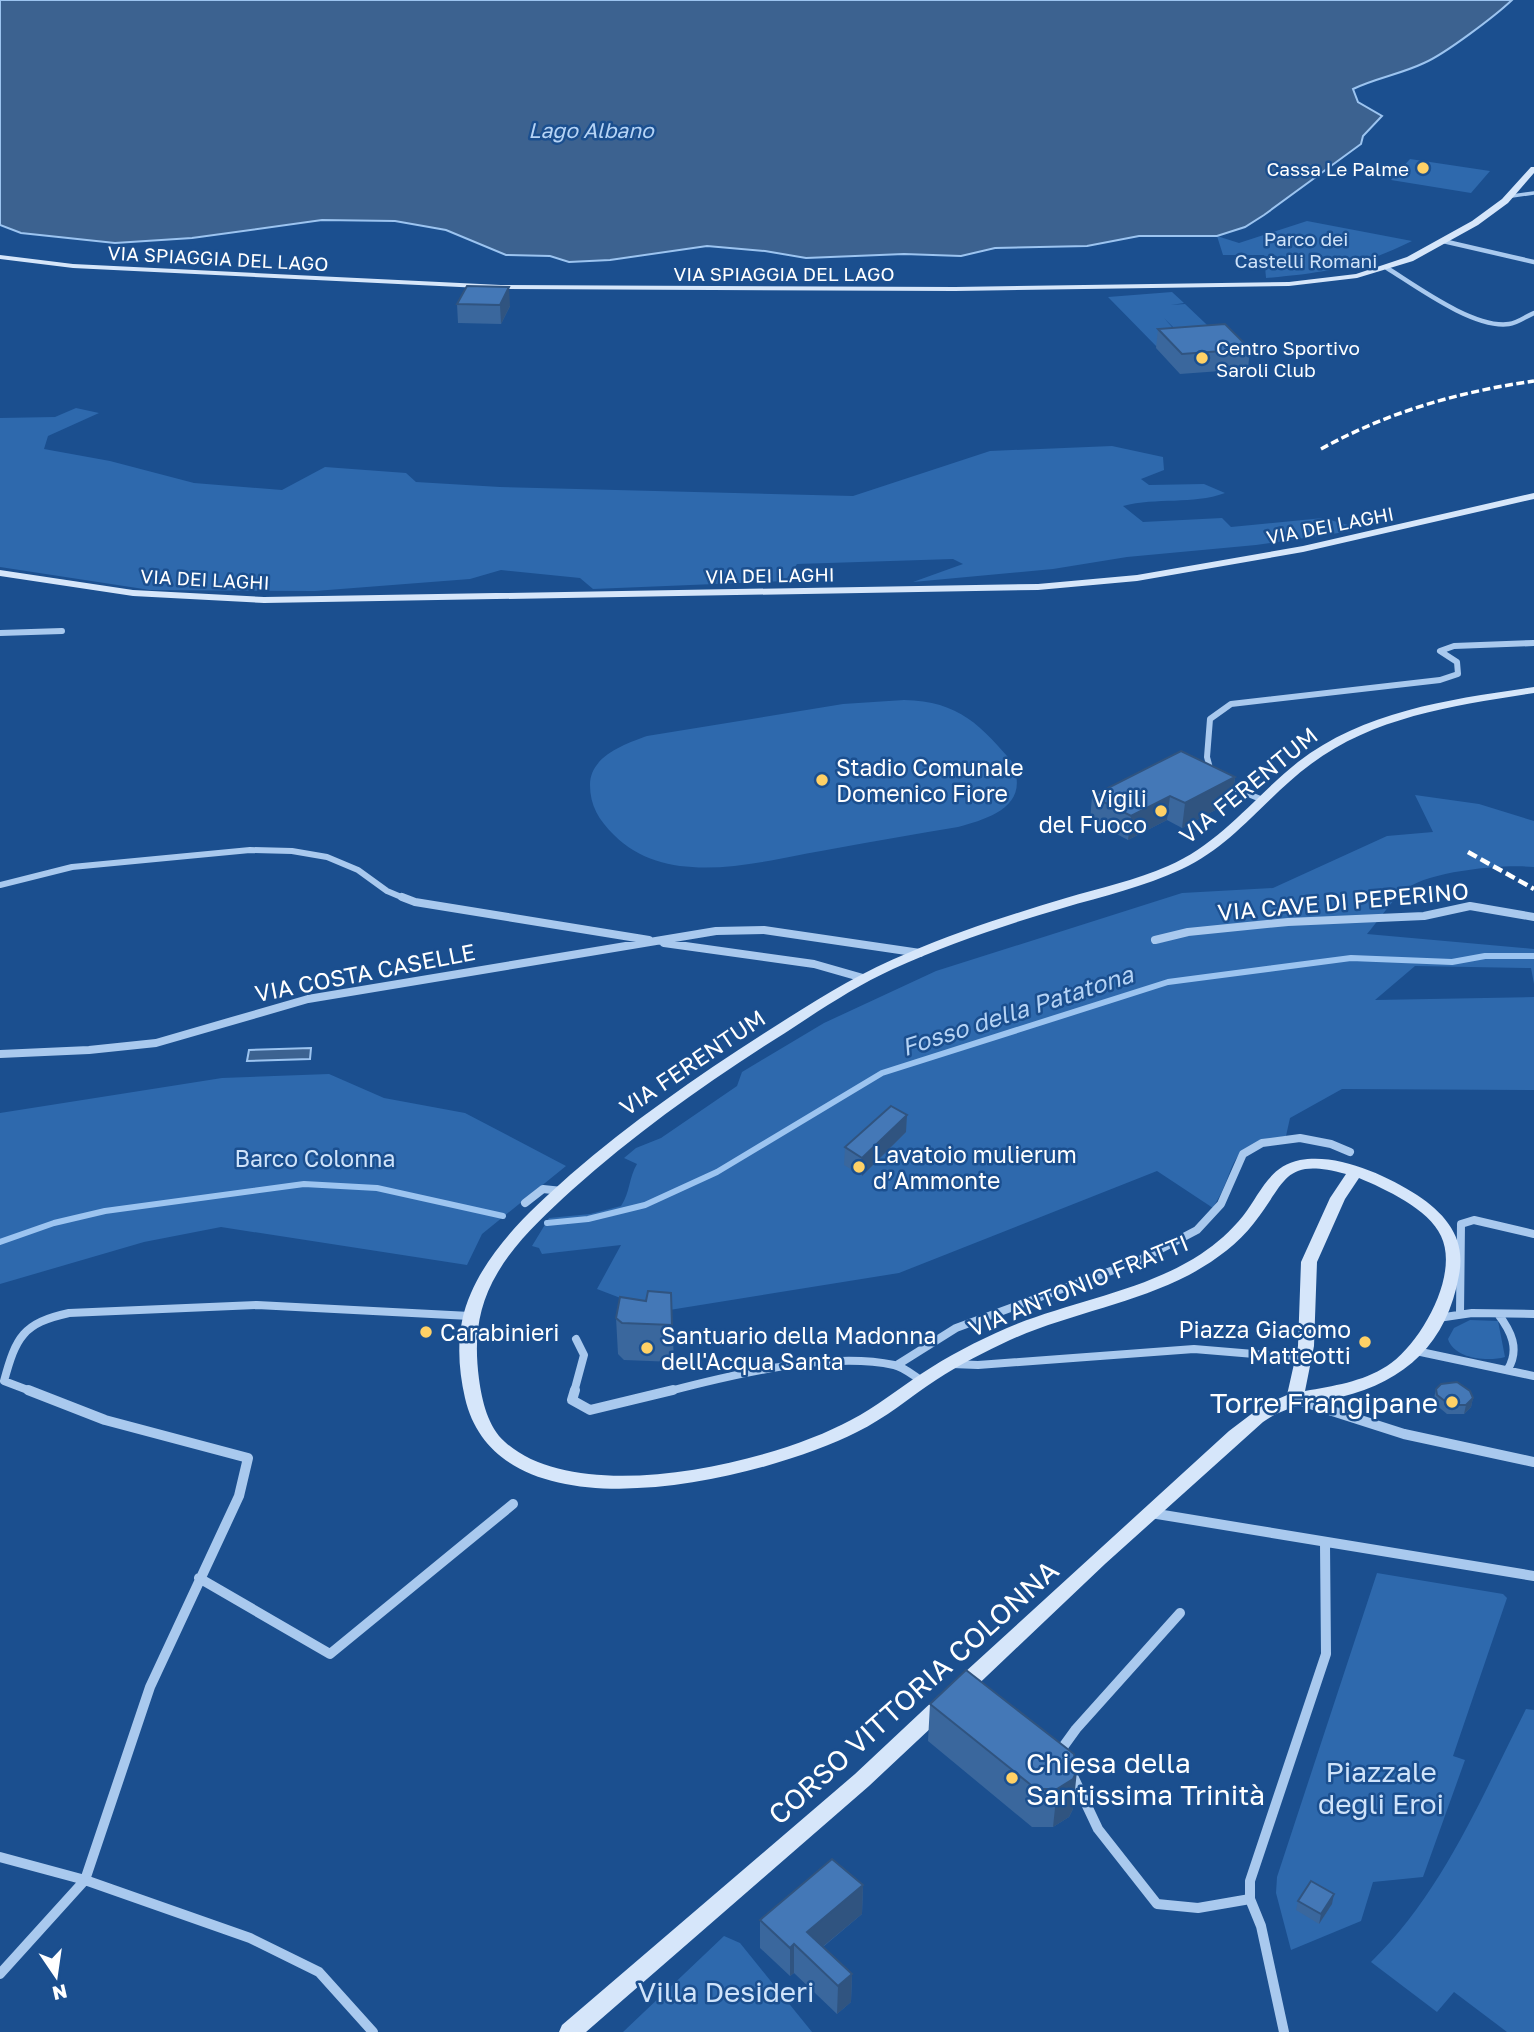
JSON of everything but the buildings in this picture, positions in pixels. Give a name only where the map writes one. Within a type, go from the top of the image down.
[{"type":"main road","name":"VIA SPIAGGIA DEL LAGO","points":[[0,257],[112,268],[453,285],[975,289],[1270,285],[1341,279],[1387,268],[1443,241],[1512,196],[1534,169]]},
{"type":"main road","name":"VIA DEI LAGHI","points":[[0,573],[144,594],[284,600],[1030,588],[1137,578],[1303,549],[1534,496]]},
{"type":"main road","name":"VIA FERENTUM","points":[[922,1381],[860,1423],[814,1445],[763,1461],[669,1478],[617,1481],[573,1479],[544,1473],[523,1464],[503,1451],[489,1435],[476,1406],[470,1381],[470,1317],[487,1278],[509,1244],[562,1191],[678,1096],[863,978],[991,926],[1182,865],[1219,842],[1309,759],[1363,730],[1428,708],[1534,690]]},
{"type":"main road","name":"VIA ANTONIO FRATTI","points":[[922,1381],[949,1364],[1020,1329],[1102,1304],[1210,1256],[1236,1233],[1287,1168],[1318,1163],[1354,1173],[1414,1199],[1446,1229],[1452,1240],[1454,1265],[1451,1281],[1416,1351]]},
{"type":"main road","points":[[1354,1173],[1338,1198],[1309,1262],[1304,1358],[1295,1399],[1361,1387],[1389,1372],[1416,1351]]},
{"type":"main road","name":"CORSO VITTORIA COLONNA","points":[[570,2032],[862,1780],[1150,1513],[1274,1404],[1295,1399]]},
{"type":"street","points":[[1512,196],[1534,193]]},
{"type":"street","points":[[1443,241],[1534,262]]},
{"type":"street","points":[[1387,268],[1450,306],[1491,321],[1510,324],[1534,313]]},
{"type":"street","points":[[0,633],[62,631]]},
{"type":"street","points":[[1263,800],[1212,779],[1207,757],[1210,719],[1231,704],[1440,680],[1458,674],[1457,662],[1440,651],[1454,646],[1534,643]]},
{"type":"street","points":[[0,885],[72,867],[250,850],[292,851],[327,858],[358,870],[387,891],[415,902],[590,928],[656,942],[814,964],[863,978]]},
{"type":"street","name":"VIA CAVE DI PEPERINO","points":[[1155,940],[1188,932],[1288,922],[1424,916],[1470,906],[1534,917]]},
{"type":"street","name":"VIA COSTA CASELLE","points":[[0,1054],[93,1050],[149,1044],[199,1032],[258,1010],[307,999],[716,931],[755,930],[921,953]]},
{"type":"street","points":[[897,1364],[956,1328],[1142,1259],[1197,1230],[1221,1204],[1243,1154],[1262,1143],[1300,1138],[1331,1144],[1350,1152]]},
{"type":"street","points":[[526,1203],[543,1189],[562,1191]]},
{"type":"street","points":[[1460,1313],[1459,1229],[1466,1221],[1485,1222],[1534,1234]]},
{"type":"street","points":[[0,1974],[85,1880],[150,1687],[239,1496],[248,1458],[105,1420],[4,1381],[16,1339],[41,1318],[69,1313],[257,1305],[470,1317]]},
{"type":"street","points":[[1434,1319],[1460,1313],[1534,1314]]},
{"type":"street","points":[[1498,1314],[1507,1327],[1515,1350],[1508,1369]]},
{"type":"street","points":[[576,1339],[584,1355],[572,1400],[590,1410],[698,1382],[784,1366],[856,1362],[897,1364],[922,1381]]},
{"type":"street","points":[[949,1364],[978,1365],[1194,1349],[1304,1358]]},
{"type":"street","points":[[1416,1351],[1534,1376]]},
{"type":"street","points":[[1295,1399],[1404,1434],[1534,1462]]},
{"type":"street","points":[[199,1578],[330,1654],[513,1504]]},
{"type":"street","points":[[1150,1513],[1325,1544],[1534,1576]]},
{"type":"street","points":[[1284,2032],[1261,1926],[1250,1899],[1250,1881],[1326,1654],[1325,1544]]},
{"type":"street","points":[[1180,1613],[1076,1729],[1063,1747],[1065,1761],[1098,1829],[1157,1904],[1198,1908],[1250,1899]]},
{"type":"street","points":[[0,1857],[85,1880],[250,1938],[319,1972],[373,2032]]},
{"type":"green space","points":[[1410,159],[1490,171],[1471,193],[1391,180]]},
{"type":"green space","name":"Parco dei Castelli Romani","points":[[1307,221],[1412,241],[1358,263],[1306,274],[1266,278],[1264,255],[1223,255],[1217,236],[1239,243]]},
{"type":"green space","points":[[1172,292],[1184,303],[1171,305],[1185,304],[1224,341],[1190,344],[1164,318],[1187,344],[1157,347],[1108,297]]},
{"type":"green space","points":[[76,408],[99,413],[48,436],[44,449],[110,461],[194,483],[282,490],[325,467],[406,473],[416,482],[500,487],[853,496],[990,451],[1112,446],[1163,457],[1164,470],[1141,479],[1149,485],[1204,484],[1225,493],[1200,499],[1123,506],[1143,522],[1222,518],[1231,527],[1323,518],[1348,525],[1352,531],[1256,545],[1127,557],[1053,569],[913,582],[963,564],[953,559],[797,564],[785,581],[593,589],[580,578],[501,570],[470,579],[315,591],[150,590],[0,567],[0,418],[55,417]]},
{"type":"green space","points":[[904,700],[942,706],[957,712],[983,730],[1019,770],[1015,771],[1017,784],[1009,803],[991,816],[958,827],[718,867],[690,867],[662,862],[637,852],[614,835],[594,806],[590,785],[596,766],[610,753],[647,736],[843,704]]},
{"type":"green space","points":[[1415,795],[1479,804],[1534,821],[1534,867],[1465,870],[1413,885],[1397,897],[1367,934],[1534,949],[1534,984],[1531,968],[1415,966],[1375,1000],[1534,997],[1534,1090],[1342,1089],[1290,1118],[1286,1136],[1251,1146],[1242,1152],[1213,1208],[1157,1171],[899,1273],[657,1312],[597,1289],[621,1245],[542,1254],[539,1248],[532,1246],[549,1218],[590,1214],[621,1206],[637,1164],[624,1158],[636,1148],[661,1138],[737,1086],[742,1072],[824,1023],[936,971],[1182,893],[1273,888],[1387,836],[1433,832]]},
{"type":"green space","name":"Barco Colonna","points":[[329,1074],[384,1098],[465,1113],[566,1166],[482,1234],[467,1265],[221,1227],[144,1242],[0,1284],[0,1113],[222,1078]]},
{"type":"green space","points":[[1470,1320],[1498,1321],[1505,1357],[1481,1359],[1464,1355],[1451,1346],[1448,1339],[1454,1328]]},
{"type":"green space","name":"Piazzale degli Eroi","points":[[1377,1573],[1503,1594],[1507,1598],[1453,1756],[1465,1760],[1423,1877],[1373,1882],[1361,1921],[1291,1950],[1276,1893],[1277,1877]]},
{"type":"green space","points":[[1526,1709],[1534,1710],[1534,2032],[1507,2032],[1454,1992],[1437,2012],[1371,1962],[1396,1935],[1440,1875],[1459,1843]]},
{"type":"green space","name":"Villa Desideri","points":[[724,1936],[740,1943],[812,2032],[623,2032]]},
{"type":"water","name":"Lago Albano","points":[[0,0],[1512,0],[1444,52],[1415,67],[1353,89],[1358,102],[1382,116],[1363,136],[1361,144],[1264,215],[1245,227],[1217,236],[1139,236],[1087,246],[995,248],[961,256],[904,254],[806,258],[707,246],[610,260],[569,262],[550,256],[506,255],[446,230],[395,221],[322,220],[192,238],[115,243],[21,233],[0,225]]},
{"type":"water","points":[[311,1048],[310,1059],[247,1061],[249,1050]]},
{"type":"waterway","name":"Fosso della Patatona","points":[[547,1223],[588,1219],[645,1205],[717,1172],[882,1073],[1168,982],[1351,958],[1452,962],[1485,956],[1534,956]]},
{"type":"waterway","name":"Fosso della Patatona","points":[[0,1242],[54,1223],[105,1211],[304,1184],[377,1188],[503,1216]]},
{"type":"railway","points":[[1321,449],[1372,424],[1424,405],[1478,391],[1534,381]]},
{"type":"railway","points":[[1468,852],[1534,889]]},
{"type":"place","name":"Cassa Le Palme","points":[[1423,168]]},
{"type":"place","name":"Centro Sportivo Saroli Club","points":[[1202,358]]},
{"type":"place","name":"Stadio Comunale Domenico Fiore","points":[[822,780]]},
{"type":"place","name":"Vigili del Fuoco","points":[[1161,811]]},
{"type":"place","name":"Lavatoio mulierum d’Ammonte","points":[[859,1167]]},
{"type":"place","name":"Carabinieri","points":[[426,1332]]},
{"type":"place","name":"Piazza Giacomo Matteotti","points":[[1365,1342]]},
{"type":"place","name":"Santuario della Madonna dell'Acqua Santa","points":[[647,1348]]},
{"type":"place","name":"Torre Frangipane","points":[[1452,1402]]},
{"type":"place","name":"Chiesa della Santissima Trinità","points":[[1012,1778]]}]
